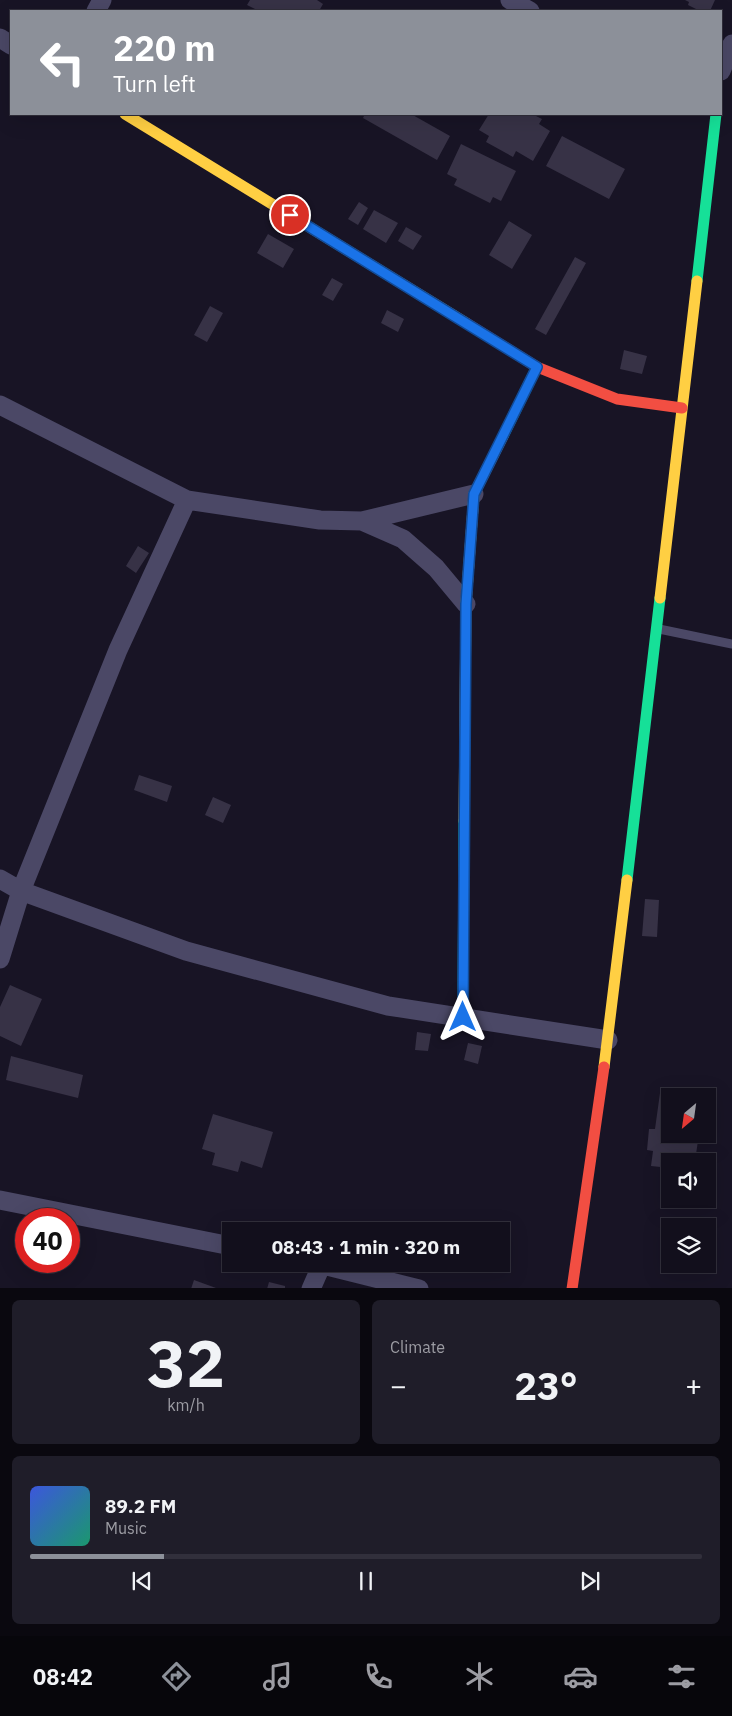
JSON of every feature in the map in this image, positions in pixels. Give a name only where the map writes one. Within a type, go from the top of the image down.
[{"type":"street","points":[[510,0],[528,10]]},
{"type":"street","points":[[722,69],[732,44]]},
{"type":"street","points":[[127,115],[537,367],[617,399],[682,408]]},
{"type":"street","points":[[572,1288],[608,1040],[716,115]]},
{"type":"street","points":[[463,1017],[466,604],[474,494],[537,367]]},
{"type":"street","points":[[0,405],[187,500],[320,520],[362,521],[474,494]]},
{"type":"street","points":[[0,958],[21,891],[118,650],[187,500]]},
{"type":"street","points":[[362,521],[402,539],[436,568],[466,604]]},
{"type":"street","points":[[0,879],[21,891],[186,951],[388,1006],[608,1040]]},
{"type":"street","points":[[0,1200],[222,1244]]},
{"type":"street","points":[[310,1288],[317,1272]]},
{"type":"street","points":[[353,1272],[419,1288]]},
{"type":"lane","points":[[657,629],[732,644]]},
{"type":"building","points":[[250,0],[317,0],[323,4],[320,10],[257,10],[247,5]]},
{"type":"building","points":[[685,0],[715,0],[710,10],[698,10],[688,5],[689,2]]},
{"type":"building","points":[[364,115],[413,115],[450,136],[437,160],[363,118]]},
{"type":"building","points":[[488,115],[534,115],[542,119],[539,124],[550,131],[533,161],[516,151],[513,157],[486,142],[489,136],[479,130]]},
{"type":"building","points":[[562,136],[625,169],[609,199],[546,166]]},
{"type":"building","points":[[461,144],[516,171],[501,201],[493,197],[490,203],[454,185],[457,179],[447,174]]},
{"type":"building","points":[[359,202],[368,208],[358,225],[348,219]]},
{"type":"building","points":[[374,210],[398,223],[386,243],[363,229]]},
{"type":"building","points":[[509,221],[532,235],[512,269],[489,255]]},
{"type":"building","points":[[406,227],[422,236],[413,250],[398,241]]},
{"type":"building","points":[[268,234],[294,249],[283,268],[257,253]]},
{"type":"building","points":[[575,257],[586,263],[546,335],[535,329]]},
{"type":"building","points":[[332,278],[343,284],[333,301],[322,295]]},
{"type":"building","points":[[210,306],[223,313],[207,342],[194,335]]},
{"type":"building","points":[[387,310],[404,319],[398,332],[381,323]]},
{"type":"building","points":[[624,350],[647,356],[642,374],[620,369]]},
{"type":"building","points":[[138,546],[149,553],[136,573],[126,566]]},
{"type":"building","points":[[139,775],[172,786],[167,802],[134,790]]},
{"type":"building","points":[[213,797],[231,805],[223,823],[205,815]]},
{"type":"building","points":[[645,899],[659,900],[657,937],[642,936]]},
{"type":"building","points":[[10,985],[42,999],[21,1046],[0,1036],[0,1007]]},
{"type":"building","points":[[417,1032],[431,1034],[428,1051],[415,1050]]},
{"type":"building","points":[[468,1043],[482,1046],[478,1064],[464,1060]]},
{"type":"building","points":[[11,1056],[83,1075],[78,1098],[6,1080]]},
{"type":"building","points":[[661,1093],[661,1143],[698,1143],[696,1153],[661,1153],[661,1167],[651,1166],[653,1151],[647,1150],[649,1129],[655,1129]]},
{"type":"building","points":[[213,1114],[273,1132],[262,1168],[241,1161],[238,1172],[212,1165],[215,1153],[202,1149]]},
{"type":"building","points":[[194,1280],[216,1288],[191,1288]]},
{"type":"building","points":[[269,1282],[285,1286],[285,1288],[267,1288]]},
{"type":"traffic: fast","points":[[697,281],[716,115]]},
{"type":"traffic: fast","points":[[503,436],[537,367]]},
{"type":"traffic: fast","points":[[627,880],[660,598]]},
{"type":"traffic: fast","points":[[463,1017],[464,821]]},
{"type":"traffic: slow","points":[[127,115],[466,323]]},
{"type":"traffic: slow","points":[[660,598],[697,281]]},
{"type":"traffic: slow","points":[[464,821],[466,604],[474,494],[503,436]]},
{"type":"traffic: slow","points":[[604,1067],[627,880]]},
{"type":"traffic: jam","points":[[466,323],[537,367],[617,399],[682,408]]},
{"type":"traffic: jam","points":[[572,1288],[604,1067]]},
{"type":"route","points":[[290,215],[537,367],[474,494],[466,604],[463,1017]]}]
